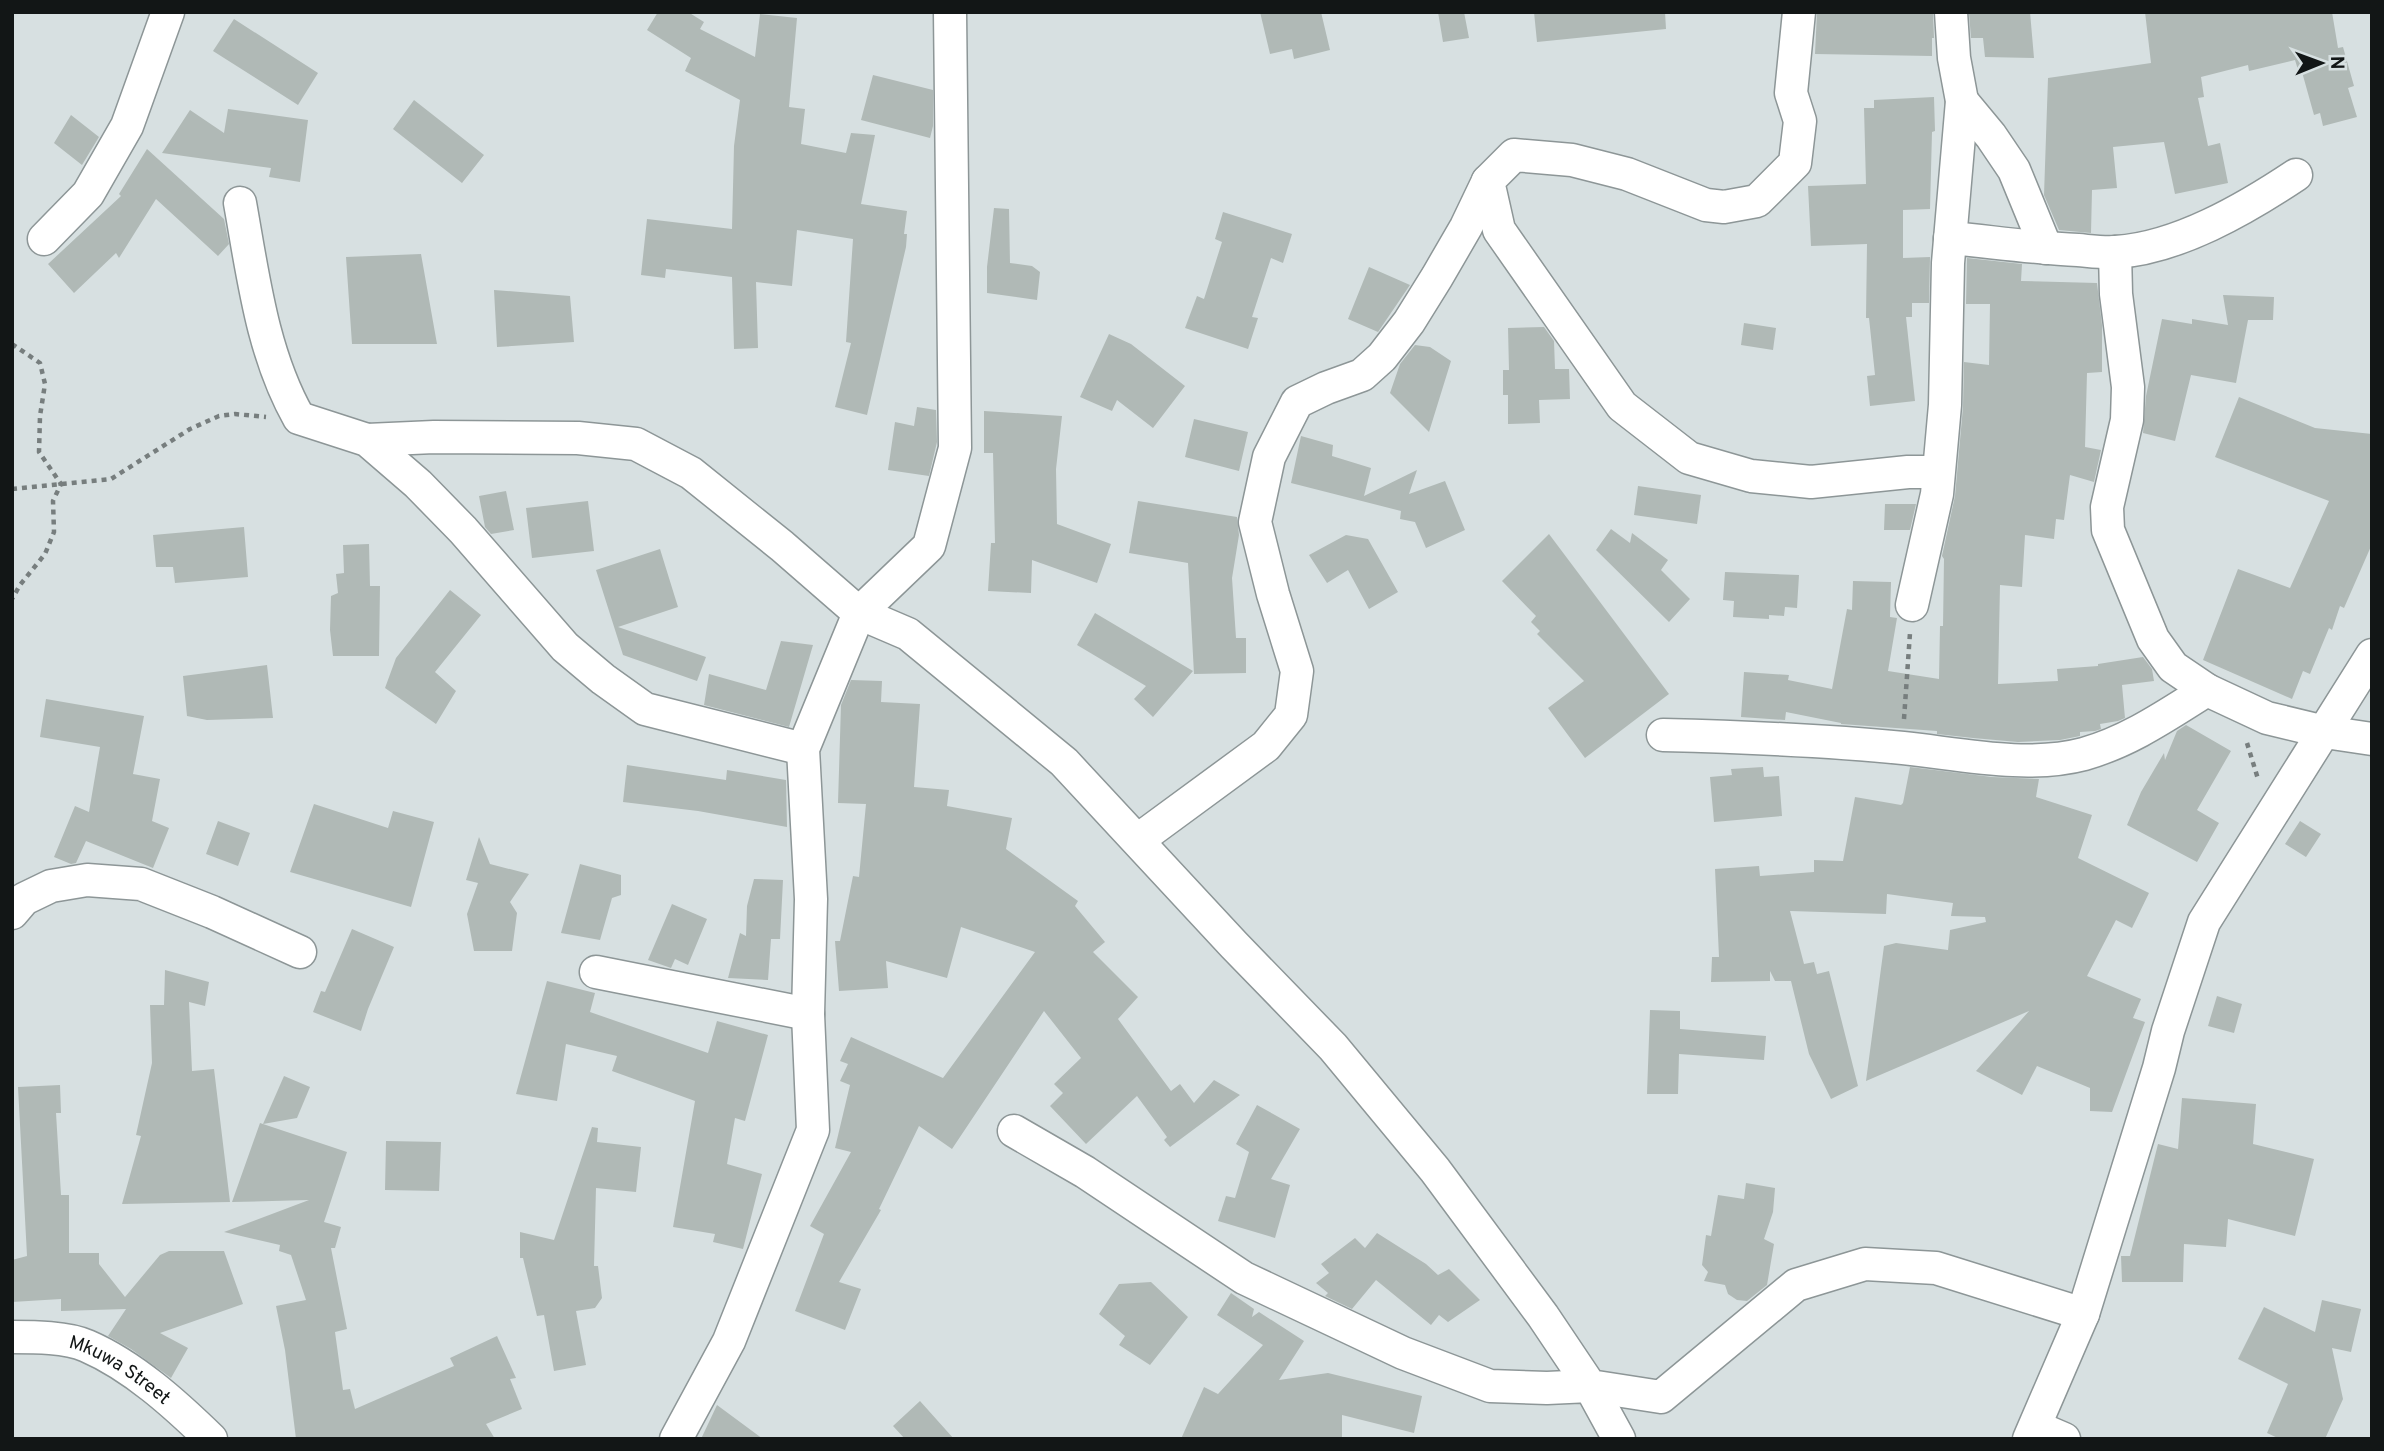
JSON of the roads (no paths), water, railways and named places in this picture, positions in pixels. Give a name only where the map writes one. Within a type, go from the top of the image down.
[{"type":"street","points":[[44,239],[88,194],[127,126],[168,12]]},
{"type":"street","points":[[676,1439],[729,1341],[813,1130],[808,1014],[811,899],[803,749],[859,613],[929,546],[955,448],[950,12]]},
{"type":"street","points":[[1138,840],[1266,747],[1291,715],[1297,671],[1273,594],[1255,522],[1269,457],[1297,402],[1363,375],[1382,357],[1409,322],[1437,277],[1466,227],[1488,181],[1514,155],[1572,160],[1594,165],[1627,174],[1706,205],[1724,207],[1758,201],[1795,163],[1800,121],[1791,93],[1799,12]]},
{"type":"street","points":[[1912,605],[1937,494],[1945,405],[1950,237],[1962,101],[1954,58],[1951,12]]},
{"type":"street","points":[[1962,101],[2014,170],[2046,248]]},
{"type":"street","points":[[1950,237],[2046,248],[2115,252],[2151,246],[2188,233],[2251,204],[2296,175]]},
{"type":"street","points":[[1488,181],[1499,230],[1622,406],[1689,458],[1751,476],[1811,482],[1908,472],[1938,472]]},
{"type":"street","points":[[240,203],[263,320],[284,391],[299,418],[367,440],[434,437],[578,438],[636,444],[691,472],[859,613],[908,634],[1064,762],[1234,946],[1333,1048],[1435,1170],[1543,1316],[1590,1386],[1619,1439]]},
{"type":"street","points":[[2115,252],[2116,294],[2128,387],[2127,420],[2107,507],[2108,530],[2154,639],[2173,667],[2207,690],[2267,718],[2325,732],[2372,739]]},
{"type":"street","points":[[367,440],[418,484],[463,530],[565,647],[645,709],[803,749]]},
{"type":"street","points":[[2064,1439],[2032,1433],[2083,1314],[2160,1069],[2168,1031],[2204,922],[2372,654]]},
{"type":"street","points":[[1663,735],[1740,737],[1902,748],[1990,759],[2050,759],[2084,754],[2141,733],[2207,690]]},
{"type":"street","points":[[12,913],[24,899],[51,886],[87,880],[141,884],[212,912],[300,952]]},
{"type":"street","points":[[596,972],[808,1014]]},
{"type":"street","points":[[1014,1131],[1085,1172],[1244,1278],[1403,1353],[1489,1386],[1590,1386],[1661,1396],[1796,1285],[1865,1264],[1936,1268],[2083,1314]]},
{"type":"street","name":"Mkuwa Street","points":[[12,1338],[39,1337],[85,1345],[125,1368],[157,1391],[211,1439]]}]
